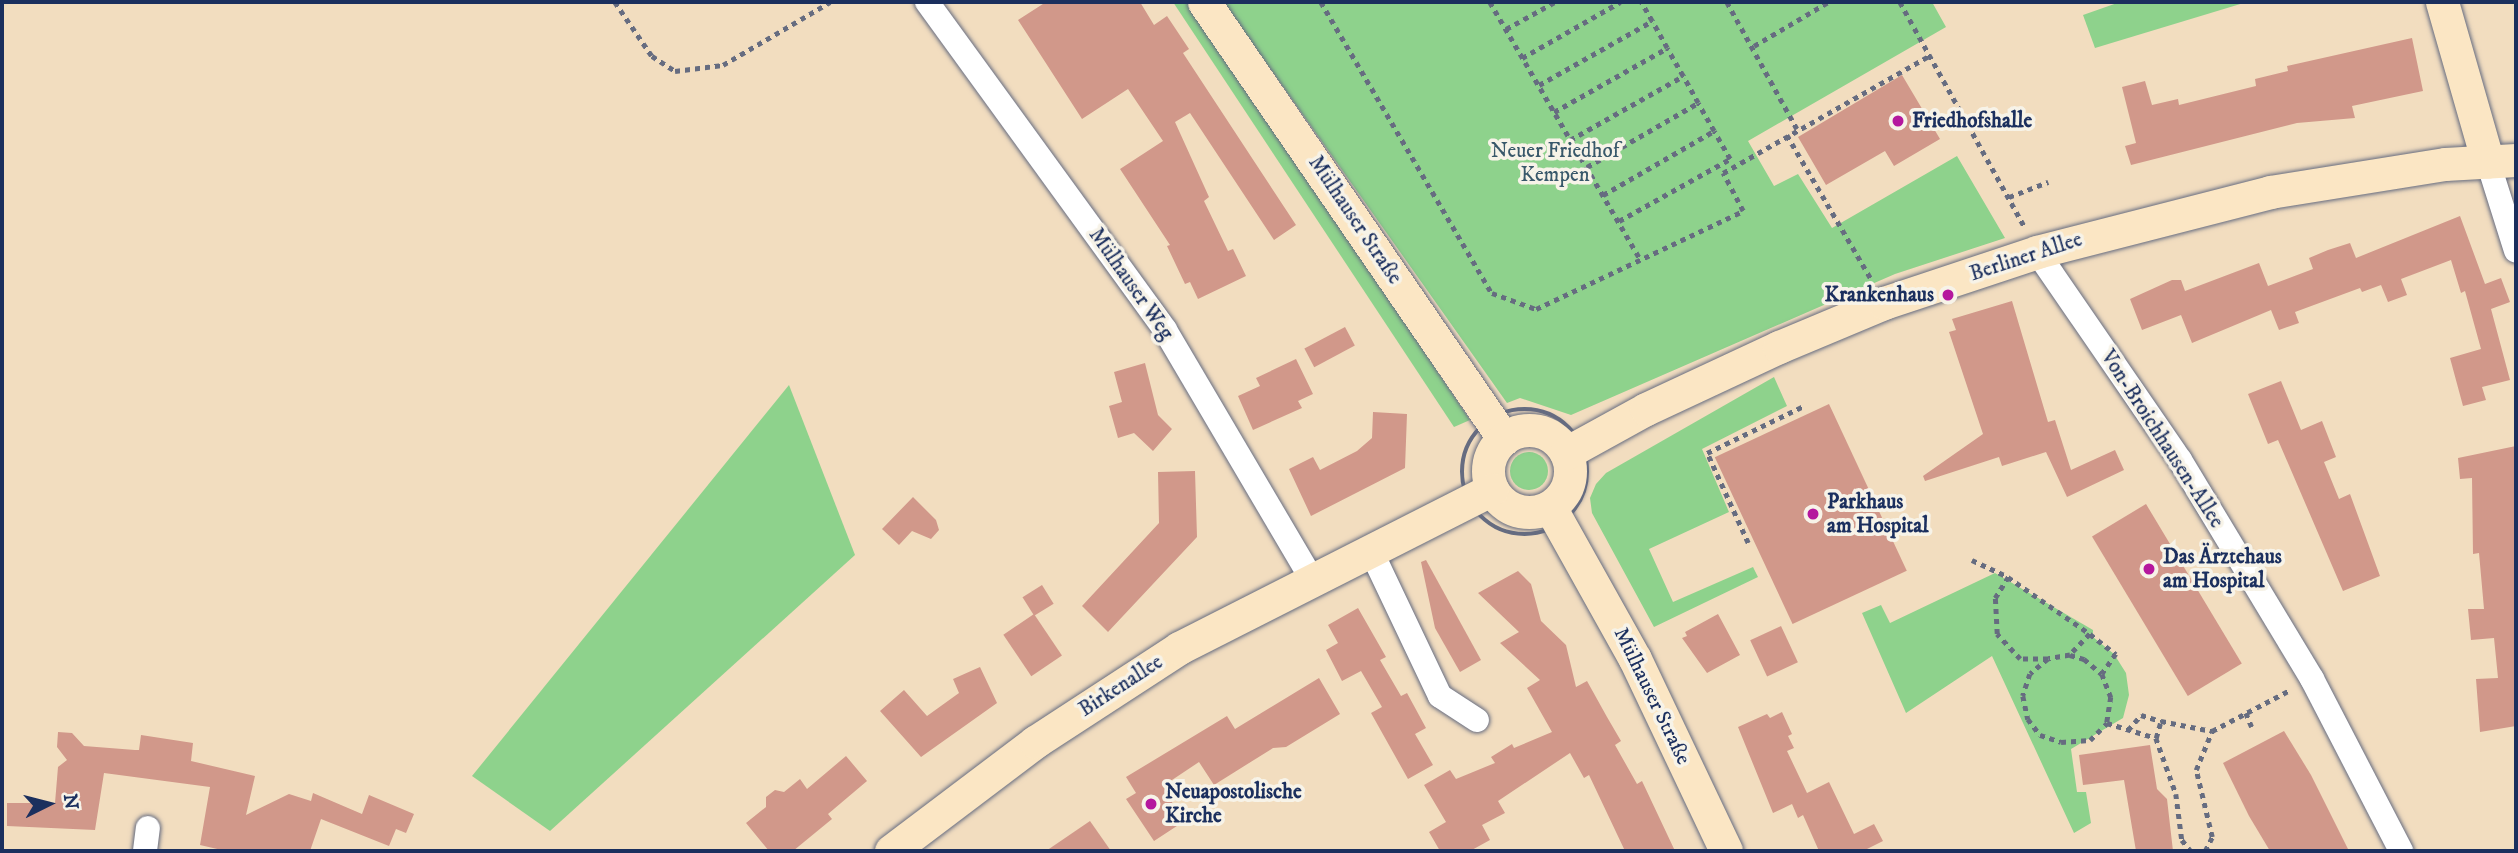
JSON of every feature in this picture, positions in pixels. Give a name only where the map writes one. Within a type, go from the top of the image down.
[{"type":"street","name":"Mülhauser Weg","points":[[928,2],[1165,330],[1312,580]]},
{"type":"street","name":"Mülhauser Straße","points":[[1204,2],[1498,429]]},
{"type":"street","points":[[2442,2],[2502,161],[2516,251]]},
{"type":"street","name":"Berliner Allee","points":[[1584,459],[1646,409],[1779,347],[1884,303],[2037,252],[2270,192],[2502,161]]},
{"type":"street","name":"Von-Broichhausen-Allee","points":[[2037,252],[2180,460],[2312,679],[2401,851]]},
{"type":"street","points":[[1498,429],[1538,431],[1584,459],[1570,477],[1556,515],[1511,509],[1481,496],[1498,429]]},
{"type":"street","name":"Birkenallee","points":[[891,851],[1035,742],[1179,648],[1481,496]]},
{"type":"street","name":"Mülhauser Straße","points":[[1556,515],[1635,659],[1726,851]]},
{"type":"street","points":[[1372,553],[1440,696],[1477,720]]},
{"type":"path","points":[[615,2],[652,56],[675,71],[723,65],[830,2]]},
{"type":"path","points":[[1321,2],[1492,293],[1536,309],[1743,211],[1723,173],[1931,55]]},
{"type":"path","points":[[1490,2],[1641,260]]},
{"type":"path","points":[[1506,29],[1555,2]]},
{"type":"path","points":[[1522,58],[1620,2]]},
{"type":"path","points":[[1619,222],[1730,159],[1641,2]]},
{"type":"path","points":[[1727,2],[1797,129]]},
{"type":"path","points":[[1753,46],[1828,2]]},
{"type":"path","points":[[1900,2],[2017,213]]},
{"type":"path","points":[[1539,85],[1652,21]]},
{"type":"path","points":[[1554,112],[1667,48]]},
{"type":"path","points":[[1570,140],[1684,76]]},
{"type":"path","points":[[1587,167],[1698,103]]},
{"type":"path","points":[[1603,195],[1714,131]]},
{"type":"path","points":[[1787,135],[1875,287]]},
{"type":"path","points":[[2009,197],[2048,183]]},
{"type":"path","points":[[1748,543],[1707,453],[1804,406]]},
{"type":"path","points":[[1518,409],[1536,410],[1568,425],[1584,459],[1581,501],[1556,515],[1535,534],[1506,532],[1489,524],[1481,496],[1462,466],[1477,431],[1498,429],[1518,409]]},
{"type":"path","points":[[1972,560],[2008,577],[2116,654],[2102,674]]},
{"type":"path","points":[[2008,577],[1995,598],[1997,634],[2021,659],[2048,659],[2070,655],[2084,659],[2102,674],[2110,696],[2107,723],[2090,740],[2061,742],[2039,735],[2028,719],[2023,696],[2030,674],[2048,659]]},
{"type":"path","points":[[2070,655],[2090,634]]},
{"type":"path","points":[[2128,730],[2141,715],[2212,731],[2312,679]]},
{"type":"path","points":[[2246,713],[2252,727]]},
{"type":"path","points":[[2161,721],[2156,738],[2176,794],[2182,840],[2191,851]]},
{"type":"path","points":[[2107,723],[2156,738]]},
{"type":"path","points":[[2205,851],[2212,837],[2196,770],[2212,731]]},
{"type":"green space","points":[[1173,2],[1189,2],[1470,420],[1454,427]]},
{"type":"green space","name":"Neuer Friedhof Kempen","points":[[1223,2],[1932,2],[1946,27],[1748,141],[1774,186],[1798,174],[1832,228],[1957,156],[2005,238],[1895,274],[1571,415],[1520,398],[1507,403]]},
{"type":"green space","points":[[2120,2],[2247,2],[2095,48],[2083,15]]},
{"type":"green space","points":[[1774,377],[1787,406],[1702,449],[1729,512],[1649,549],[1673,602],[1753,567],[1758,577],[1654,627],[1592,513],[1590,498],[1596,484],[1606,473]]},
{"type":"green space","points":[[789,385],[855,555],[550,831],[472,776]]},
{"type":"green space","points":[[1529,452],[1542,458],[1548,471],[1542,484],[1529,490],[1516,484],[1510,471],[1516,458]]},
{"type":"green space","points":[[1995,573],[2093,630],[2093,637],[2114,654],[2126,673],[2129,695],[2123,718],[2071,749],[2077,792],[2086,792],[2091,823],[2074,833],[1992,656],[1906,713],[1862,613],[1881,605],[1890,623]]},
{"type":"building","points":[[1046,2],[1140,2],[1154,25],[1167,16],[1189,49],[1183,53],[1296,225],[1274,240],[1190,113],[1175,122],[1209,197],[1204,201],[1228,251],[1233,249],[1246,276],[1198,299],[1190,282],[1185,284],[1167,246],[1170,245],[1120,169],[1163,141],[1128,89],[1082,119],[1018,20]]},
{"type":"building","points":[[2412,38],[2423,91],[2352,106],[2355,118],[2297,123],[2131,165],[2125,146],[2136,143],[2122,87],[2145,81],[2152,105],[2178,99],[2179,105],[2256,86],[2255,79],[2288,71],[2287,66]]},
{"type":"building","points":[[1902,75],[1940,139],[1894,166],[1885,151],[1826,185],[1798,137]]},
{"type":"building","points":[[2460,216],[2485,284],[2501,278],[2510,302],[2491,309],[2510,380],[2482,387],[2486,400],[2463,406],[2450,358],[2481,349],[2465,291],[2461,293],[2451,260],[2401,279],[2407,295],[2388,302],[2381,285],[2362,292],[2360,288],[2295,312],[2299,323],[2279,330],[2271,310],[2192,343],[2181,315],[2142,330],[2130,299],[2172,280],[2181,280],[2185,291],[2259,263],[2268,286],[2313,269],[2309,258],[2328,250],[2350,243],[2356,258]]},
{"type":"building","points":[[2012,301],[2048,422],[2055,420],[2071,470],[2115,450],[2124,470],[2067,497],[2046,452],[2002,466],[1999,457],[1925,481],[1923,476],[1983,434],[1949,332],[1956,330],[1952,319]]},
{"type":"building","points":[[1345,327],[1355,346],[1314,367],[1304,349]]},
{"type":"building","points":[[1296,359],[1313,394],[1298,401],[1302,408],[1253,430],[1238,396],[1260,386],[1256,378]]},
{"type":"building","points":[[1145,363],[1158,415],[1172,429],[1153,451],[1134,433],[1118,438],[1109,406],[1122,402],[1114,372]]},
{"type":"building","points":[[2281,381],[2301,430],[2322,421],[2336,457],[2324,462],[2339,499],[2350,494],[2380,576],[2343,591],[2278,440],[2268,444],[2248,394]]},
{"type":"building","points":[[1829,404],[1907,571],[1793,624],[1715,457]]},
{"type":"building","points":[[1373,412],[1407,414],[1405,468],[1311,516],[1289,469],[1313,457],[1320,470],[1357,451],[1372,438]]},
{"type":"building","points":[[2516,446],[2516,726],[2480,732],[2476,679],[2498,678],[2494,638],[2471,640],[2468,609],[2484,609],[2479,553],[2473,554],[2472,478],[2460,479],[2458,458]]},
{"type":"building","points":[[1195,471],[1197,537],[1108,632],[1082,606],[1159,523],[1158,472]]},
{"type":"building","points":[[913,497],[936,520],[939,530],[931,539],[912,531],[899,545],[882,529]]},
{"type":"building","name":"Das Ärztehaus am Hospital","points":[[2146,504],[2242,663],[2188,696],[2092,536]]},
{"type":"building","points":[[1426,560],[1481,660],[1460,672],[1435,628],[1421,562]]},
{"type":"building","points":[[1518,571],[1531,584],[1541,621],[1566,645],[1576,687],[1587,681],[1621,741],[1615,745],[1637,784],[1642,781],[1675,851],[1625,851],[1589,775],[1584,778],[1570,753],[1498,801],[1505,813],[1482,825],[1490,840],[1470,851],[1440,851],[1429,832],[1446,822],[1424,785],[1450,770],[1456,779],[1495,763],[1491,757],[1512,744],[1514,748],[1552,732],[1527,688],[1540,680],[1500,643],[1519,632],[1478,593]]},
{"type":"building","points":[[1042,585],[1054,604],[1034,616],[1022,597]]},
{"type":"building","points":[[1358,608],[1386,657],[1380,660],[1401,696],[1407,693],[1426,728],[1415,734],[1433,765],[1408,779],[1371,713],[1382,707],[1361,671],[1342,681],[1326,650],[1338,643],[1328,625]]},
{"type":"building","points":[[1034,614],[1062,655],[1031,676],[1003,635]]},
{"type":"building","points":[[1718,614],[1740,655],[1707,673],[1682,638],[1687,636],[1685,632]]},
{"type":"building","points":[[1781,626],[1798,662],[1767,677],[1750,640]]},
{"type":"building","points":[[980,667],[997,703],[921,757],[880,711],[904,690],[927,716],[959,693],[953,679]]},
{"type":"building","points":[[1319,678],[1340,714],[1286,747],[1273,748],[1214,785],[1199,762],[1163,786],[1183,822],[1154,841],[1126,799],[1136,793],[1126,777],[1227,716],[1235,729]]},
{"type":"building","points":[[1782,712],[1792,734],[1788,736],[1794,748],[1787,751],[1807,793],[1829,782],[1854,834],[1874,824],[1883,841],[1863,851],[1819,851],[1803,815],[1798,818],[1792,804],[1773,813],[1738,727],[1767,714],[1770,718]]},
{"type":"building","points":[[2284,731],[2311,775],[2349,851],[2270,851],[2249,816],[2223,763]]},
{"type":"building","points":[[58,732],[72,733],[84,746],[139,750],[141,735],[193,743],[191,761],[255,776],[246,815],[289,794],[311,801],[313,793],[362,814],[369,795],[414,814],[406,833],[396,829],[389,846],[321,819],[310,851],[226,851],[200,845],[210,787],[104,773],[95,830],[7,826],[7,803],[55,803],[58,767],[67,760],[57,747]]},
{"type":"building","points":[[2150,745],[2157,789],[2167,799],[2173,851],[2136,851],[2124,780],[2083,785],[2079,755]]},
{"type":"building","points":[[846,756],[867,781],[828,814],[832,819],[793,851],[769,851],[746,823],[766,807],[766,797],[775,790],[784,792],[800,779],[807,789]]},
{"type":"building","points":[[1090,821],[1111,851],[1046,851]]},
{"type":"place","name":"Friedhofshalle","points":[[1898,121]]},
{"type":"place","name":"Krankenhaus","points":[[1948,295]]},
{"type":"place","name":"Parkhaus am Hospital","points":[[1813,514]]},
{"type":"place","name":"Das Ärztehaus am Hospital","points":[[2149,569]]},
{"type":"place","name":"Neuapostolische Kirche","points":[[1151,804]]}]
